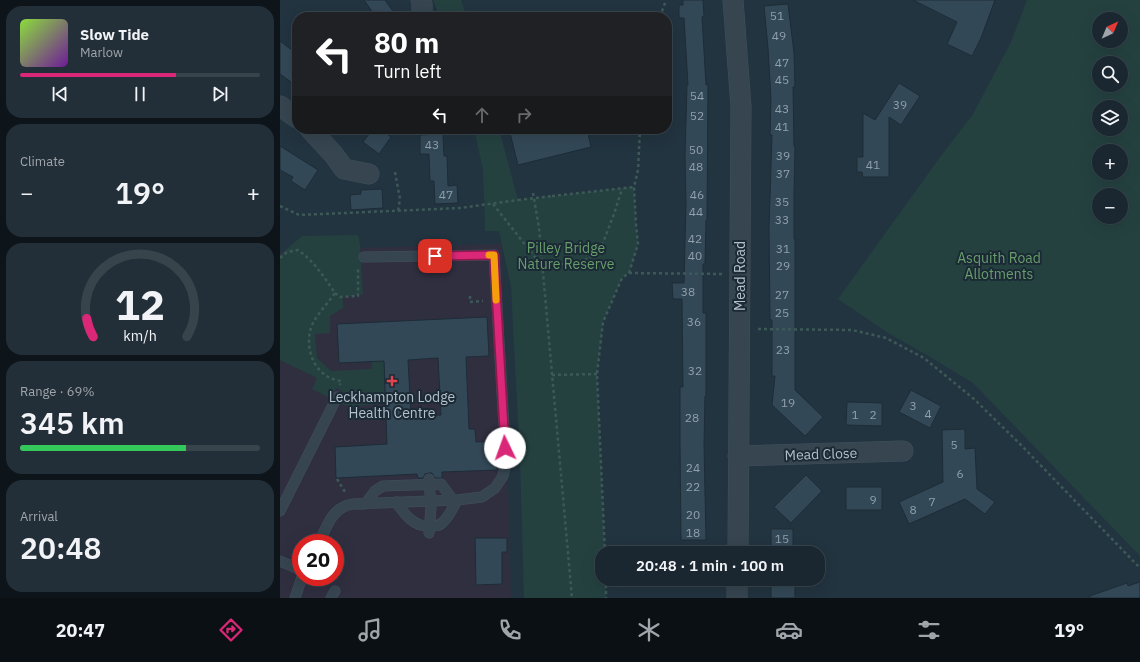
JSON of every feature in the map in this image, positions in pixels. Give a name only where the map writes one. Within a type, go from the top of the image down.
[{"type":"street","points":[[420,0],[422,4],[422,12]]},
{"type":"street","name":"Mead Road","points":[[733,0],[741,107],[738,546]]},
{"type":"street","points":[[280,106],[292,114]]},
{"type":"street","points":[[315,134],[334,155],[340,176],[369,174]]},
{"type":"street","name":"Mead Close","points":[[738,456],[903,451]]},
{"type":"street","points":[[737,598],[738,586]]},
{"type":"lane","points":[[323,534],[336,511],[347,505],[455,500],[482,497],[495,488],[503,476],[506,462],[494,255],[364,257]]},
{"type":"lane","points":[[280,511],[337,397]]},
{"type":"lane","points":[[365,504],[375,491],[383,486],[429,482],[441,484],[455,500]]},
{"type":"lane","points":[[429,482],[429,530]]},
{"type":"lane","points":[[429,530],[440,525],[446,519],[455,500]]},
{"type":"lane","points":[[396,502],[408,518],[416,524],[429,530]]},
{"type":"lane","points":[[280,561],[292,566]]},
{"type":"lane","points":[[296,598],[299,586]]},
{"type":"path","points":[[662,12],[666,0]]},
{"type":"path","points":[[629,273],[638,244],[634,187],[638,170],[640,134]]},
{"type":"path","points":[[395,172],[400,199],[398,211]]},
{"type":"path","points":[[280,206],[299,215],[460,208],[634,187]]},
{"type":"path","points":[[543,267],[583,261],[596,254],[604,241],[622,189]]},
{"type":"path","points":[[533,193],[540,228],[572,598]]},
{"type":"path","points":[[493,204],[543,267]]},
{"type":"path","points":[[280,258],[287,252],[298,250],[307,256],[317,266],[335,293],[312,325],[309,350],[318,369],[325,376],[341,381],[337,397]]},
{"type":"path","points":[[605,546],[597,374],[602,322],[622,278],[629,273],[740,274]]},
{"type":"path","points":[[470,296],[470,302],[483,300],[489,303]]},
{"type":"path","points":[[740,328],[852,330],[886,338],[924,358],[979,404],[1027,450],[1140,568]]},
{"type":"path","points":[[552,375],[597,374]]},
{"type":"path","points":[[337,479],[348,496]]},
{"type":"path","points":[[606,586],[606,598]]},
{"type":"shaded area","name":"Leckhampton Lodge Health Centre","points":[[502,244],[511,598],[280,598],[280,252],[319,249]]},
{"type":"green space","points":[[433,0],[461,0],[465,12],[438,12]]},
{"type":"green space","name":"Asquith Road Allotments","points":[[1027,0],[1140,0],[1140,556],[973,383],[888,333],[838,299],[973,114],[1011,42]]},
{"type":"green space","name":"Pilley Bridge Nature Reserve","points":[[475,134],[500,134],[518,200],[634,187],[638,244],[629,273],[622,278],[603,322],[597,374],[605,546],[595,546],[595,586],[606,586],[606,598],[524,598],[520,460],[511,287],[499,231],[485,231],[483,169]]},
{"type":"green space","points":[[358,235],[363,294],[343,297],[343,308],[330,316],[330,333],[315,334],[317,358],[331,371],[372,369],[372,361],[384,361],[385,403],[351,407],[339,403],[345,393],[336,388],[328,397],[312,389],[317,378],[280,360],[280,255],[302,236]]},
{"type":"building","points":[[364,0],[385,0],[393,12],[372,12]]},
{"type":"building","points":[[683,0],[703,0],[704,16],[702,17],[706,85],[708,85],[707,220],[705,264],[703,264],[703,313],[706,313],[706,396],[704,444],[706,540],[681,540],[680,387],[683,387],[682,299],[673,299],[672,283],[684,283],[686,203],[685,157],[687,84],[688,85],[684,18],[679,18],[679,5],[683,5]]},
{"type":"building","points":[[913,0],[995,0],[981,38],[972,56],[947,44],[957,22]]},
{"type":"building","points":[[788,4],[794,53],[795,87],[793,87],[795,146],[795,390],[823,417],[805,436],[772,405],[775,376],[772,376],[769,228],[772,135],[770,135],[771,99],[764,6]]},
{"type":"building","points":[[280,41],[292,50],[292,81],[291,82],[280,74]]},
{"type":"building","points":[[899,83],[920,96],[901,125],[889,117],[889,177],[863,177],[862,172],[857,172],[857,157],[863,157],[863,113],[875,120]]},
{"type":"building","points":[[369,134],[387,134],[391,137],[379,154],[363,142]]},
{"type":"building","points":[[443,134],[444,156],[447,156],[448,186],[457,185],[458,203],[435,204],[434,181],[430,181],[429,154],[420,154],[420,135]]},
{"type":"building","points":[[510,134],[588,134],[591,147],[518,165]]},
{"type":"building","points":[[280,146],[318,170],[305,190],[291,181],[293,177],[280,170]]},
{"type":"building","points":[[382,189],[383,208],[351,210],[350,195],[361,194],[361,190]]},
{"type":"building","points":[[487,317],[489,356],[466,357],[469,429],[475,429],[476,442],[496,441],[497,470],[442,472],[442,478],[435,478],[432,473],[429,473],[425,474],[423,478],[418,478],[417,474],[336,478],[335,447],[387,444],[384,361],[339,363],[337,324]],"holes":[[[438,358],[441,415],[411,416],[408,360]]]},
{"type":"building","points":[[911,390],[941,406],[930,428],[899,412]]},
{"type":"building","points":[[847,402],[882,403],[882,426],[846,425]]},
{"type":"building","points":[[965,429],[965,449],[975,448],[977,489],[995,502],[985,514],[965,499],[909,524],[899,502],[943,482],[942,430]]},
{"type":"building","points":[[806,475],[822,491],[791,523],[774,507]]},
{"type":"building","points":[[846,487],[882,487],[882,510],[846,510]]},
{"type":"building","points":[[771,529],[793,529],[793,546],[771,546]]},
{"type":"building","points":[[475,538],[507,538],[507,552],[502,552],[502,584],[476,585]]},
{"type":"building","points":[[1140,582],[1140,598],[1090,598],[1090,596],[1127,583],[1128,586]]},
{"type":"building","points":[[771,586],[795,586],[795,598],[771,598]]},
{"type":"slow traffic","points":[[489,255],[494,255],[496,300]]},
{"type":"place","name":"Leckhampton Lodge Health Centre","points":[[392,381]]},
{"type":"route","points":[[435,256],[494,255],[505,448]]}]
